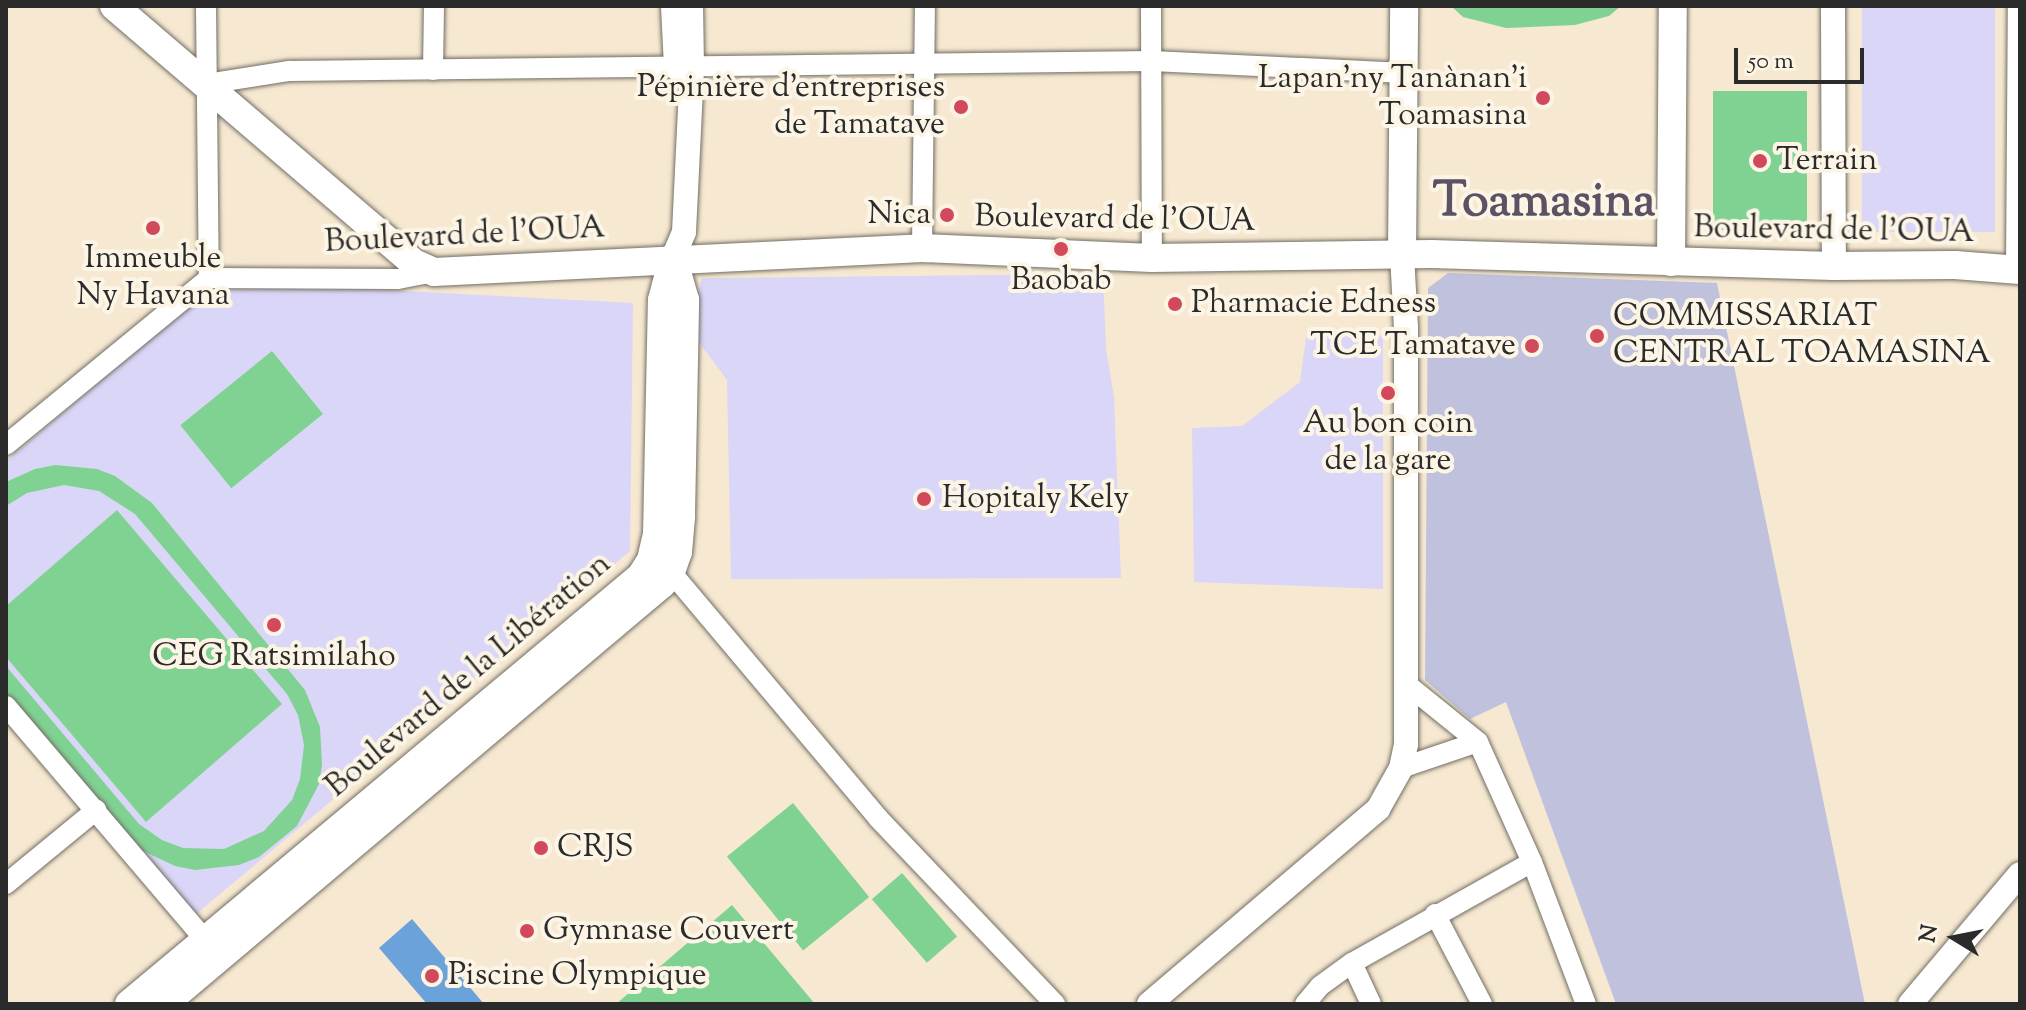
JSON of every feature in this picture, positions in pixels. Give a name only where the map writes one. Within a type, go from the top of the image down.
[{"type":"main road","points":[[114,6],[414,263],[434,272]]},
{"type":"main road","points":[[1402,255],[1404,6]]},
{"type":"main road","points":[[1671,262],[1673,6]]},
{"type":"main road","name":"Boulevard de l'OUA","points":[[434,272],[922,248],[1152,258],[1402,255],[1834,266],[1955,265],[2018,270]]},
{"type":"main road","name":"Boulevard de la Libération","points":[[129,1004],[212,948],[654,591],[661,566],[657,535],[662,300],[673,258]]},
{"type":"main road","name":"Boulevard de la Libération","points":[[164,1004],[212,948]]},
{"type":"street","points":[[6,445],[209,278],[206,6]]},
{"type":"street","points":[[433,70],[434,6]]},
{"type":"street","name":"Boulevard de la Libération","points":[[673,6],[684,68]]},
{"type":"street","name":"Boulevard de la Libération","points":[[673,258],[684,232],[684,68],[691,6]]},
{"type":"street","points":[[922,248],[925,6]]},
{"type":"street","points":[[1151,6],[1152,258]]},
{"type":"street","points":[[1833,6],[1834,266]]},
{"type":"street","points":[[2018,6],[2018,270]]},
{"type":"street","points":[[206,84],[289,71],[1152,61],[1405,73]]},
{"type":"street","points":[[1149,1004],[1378,809],[1401,768],[1406,744],[1406,328],[1402,255]]},
{"type":"street","name":"Boulevard de l'OUA","points":[[209,278],[398,279],[434,272]]},
{"type":"street","points":[[661,566],[878,818],[1055,1004]]},
{"type":"street","points":[[1404,682],[1478,742],[1532,862],[1586,1004]]},
{"type":"street","points":[[6,706],[212,948]]},
{"type":"street","points":[[1401,768],[1478,742]]},
{"type":"street","points":[[6,884],[96,810]]},
{"type":"street","points":[[1305,1004],[1320,986],[1352,963],[1532,862]]},
{"type":"street","points":[[1910,1004],[2020,874]]},
{"type":"street","points":[[1435,914],[1482,1004]]},
{"type":"street","points":[[1352,963],[1371,1004]]},
{"type":"shaded area","points":[[1862,6],[1995,6],[1995,232],[1862,232]]},
{"type":"shaded area","points":[[1448,273],[1717,283],[1865,1004],[1616,1004],[1506,702],[1470,719],[1425,680],[1428,288]]},
{"type":"shaded area","name":"Hopitaly Kely","points":[[1103,274],[1106,349],[1114,397],[1121,578],[731,579],[727,380],[689,329],[702,278]]},
{"type":"shaded area","name":"CEG Ratsimilaho","points":[[307,286],[633,303],[630,551],[189,920],[6,699],[6,461],[206,291]]},
{"type":"shaded area","points":[[1383,335],[1383,589],[1194,582],[1192,428],[1242,426],[1300,382],[1306,337]]},
{"type":"green space","points":[[1451,6],[1621,6],[1609,16],[1575,25],[1506,28],[1463,17]]},
{"type":"green space","name":"Terrain","points":[[1713,91],[1807,91],[1807,230],[1713,230]]},
{"type":"green space","points":[[272,351],[323,414],[231,488],[180,425]]},
{"type":"green space","points":[[55,465],[97,469],[115,476],[152,503],[305,690],[320,727],[322,765],[319,784],[297,826],[259,857],[239,865],[195,870],[175,866],[139,849],[121,834],[6,695],[6,666],[139,824],[162,840],[183,848],[224,849],[264,831],[292,800],[300,779],[304,745],[298,715],[287,694],[135,514],[99,491],[64,485],[27,493],[6,506],[6,482],[35,469]]},
{"type":"green space","points":[[117,510],[282,704],[146,822],[6,657],[6,606]]},
{"type":"green space","points":[[793,803],[869,897],[803,951],[727,856]]},
{"type":"green space","points":[[902,873],[957,936],[927,963],[872,899]]},
{"type":"green space","points":[[732,905],[815,1004],[616,1004]]},
{"type":"water","name":"Piscine Olympique","points":[[412,919],[484,1004],[427,1004],[379,948]]},
{"type":"place","name":"Lapan'ny Tanànan'i Toamasina","points":[[1543,98]]},
{"type":"place","name":"Pépinière d'entreprises de Tamatave","points":[[961,107]]},
{"type":"place","name":"Terrain","points":[[1760,161]]},
{"type":"place","name":"Nica","points":[[947,215]]},
{"type":"place","name":"Immeuble Ny Havana","points":[[153,228]]},
{"type":"place","name":"Baobab","points":[[1061,249]]},
{"type":"place","name":"Pharmacie Edness","points":[[1175,304]]},
{"type":"place","name":"COMMISSARIAT CENTRAL TOAMASINA","points":[[1597,336]]},
{"type":"place","name":"TCE Tamatave","points":[[1532,346]]},
{"type":"place","name":"Au bon coin de la gare","points":[[1388,393]]},
{"type":"place","name":"Hopitaly Kely","points":[[924,499]]},
{"type":"place","name":"CEG Ratsimilaho","points":[[274,625]]},
{"type":"place","name":"CRJS","points":[[541,848]]},
{"type":"place","name":"Gymnase Couvert","points":[[527,931]]},
{"type":"place","name":"Piscine Olympique","points":[[432,976]]},
{"type":"district","name":"Toamasina","points":[[1544,204]]}]
